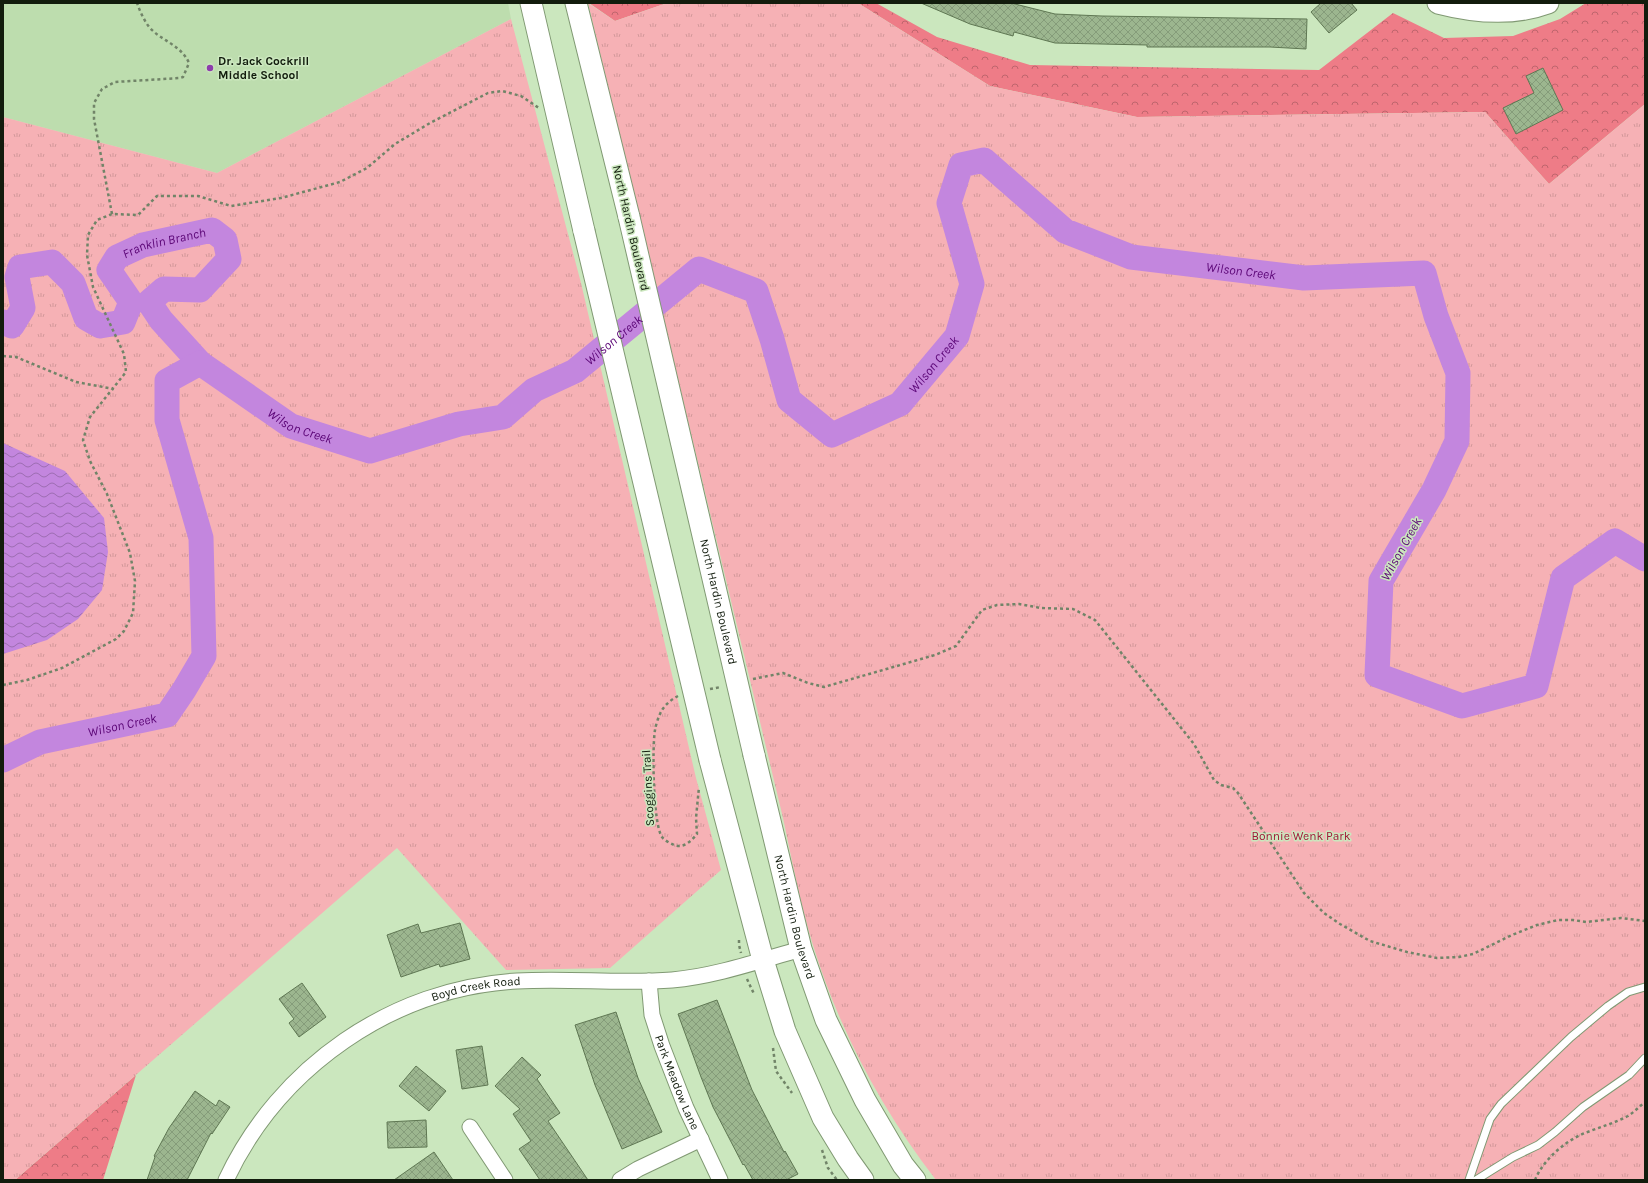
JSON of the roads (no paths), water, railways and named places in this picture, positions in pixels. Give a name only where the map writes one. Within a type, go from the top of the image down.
[{"type":"main road","points":[[531,3],[710,760],[763,960],[785,1031],[823,1118],[863,1180]]},
{"type":"main road","name":"North Hardin Boulevard","points":[[576,3],[801,950],[826,1020],[865,1100],[904,1165],[915,1180]]},
{"type":"main road","points":[[1438,3],[1492,12],[1529,8],[1548,3]]},
{"type":"street","name":"Boyd Creek Road","points":[[226,1180],[243,1147],[256,1127],[286,1090],[303,1074],[333,1048],[380,1019],[431,998],[469,987],[493,983],[540,980],[649,981],[679,979],[716,973],[801,950]]},
{"type":"street","name":"Park Meadow Lane","points":[[649,981],[652,1015],[674,1077],[720,1180]]},
{"type":"street","points":[[470,1127],[505,1180]]},
{"type":"street","points":[[620,1180],[638,1169],[701,1139]]},
{"type":"lane","points":[[1469,1180],[1490,1119],[1501,1104],[1571,1037],[1608,1006],[1628,992],[1645,987]]},
{"type":"lane","points":[[1476,1180],[1513,1157],[1538,1145],[1583,1107],[1629,1075],[1645,1058]]},
{"type":"water","points":[[3,443],[65,471],[104,518],[108,552],[102,590],[78,619],[47,640],[3,654]]},
{"type":"waterway","name":"Wilson Creek","points":[[3,760],[40,742],[167,715],[204,656],[201,538],[167,420],[167,381],[200,363],[291,426],[370,451],[459,424],[503,417],[534,390],[575,371],[699,269],[756,291],[772,339],[789,400],[832,435],[900,404],[957,336],[972,284],[949,203],[961,165],[984,160],[1065,231],[1131,257],[1304,278],[1424,273],[1436,316],[1458,373],[1457,441],[1434,490],[1381,581],[1377,675],[1462,706],[1536,686],[1563,578],[1615,541],[1645,559]]},
{"type":"waterway","name":"Franklin Branch","points":[[3,322],[12,326],[23,308],[17,277],[20,267],[52,262],[73,283],[86,318],[100,326],[123,322],[131,302],[109,270],[117,257],[143,245],[212,230],[225,240],[229,259],[200,290],[164,289],[149,302],[161,320],[200,363]]},
{"type":"place","name":"Dr. Jack Cockrill Middle School","points":[[210,68]]},
{"type":"park label","name":"Bonnie Wenk Park","points":[[1301,836]]}]
